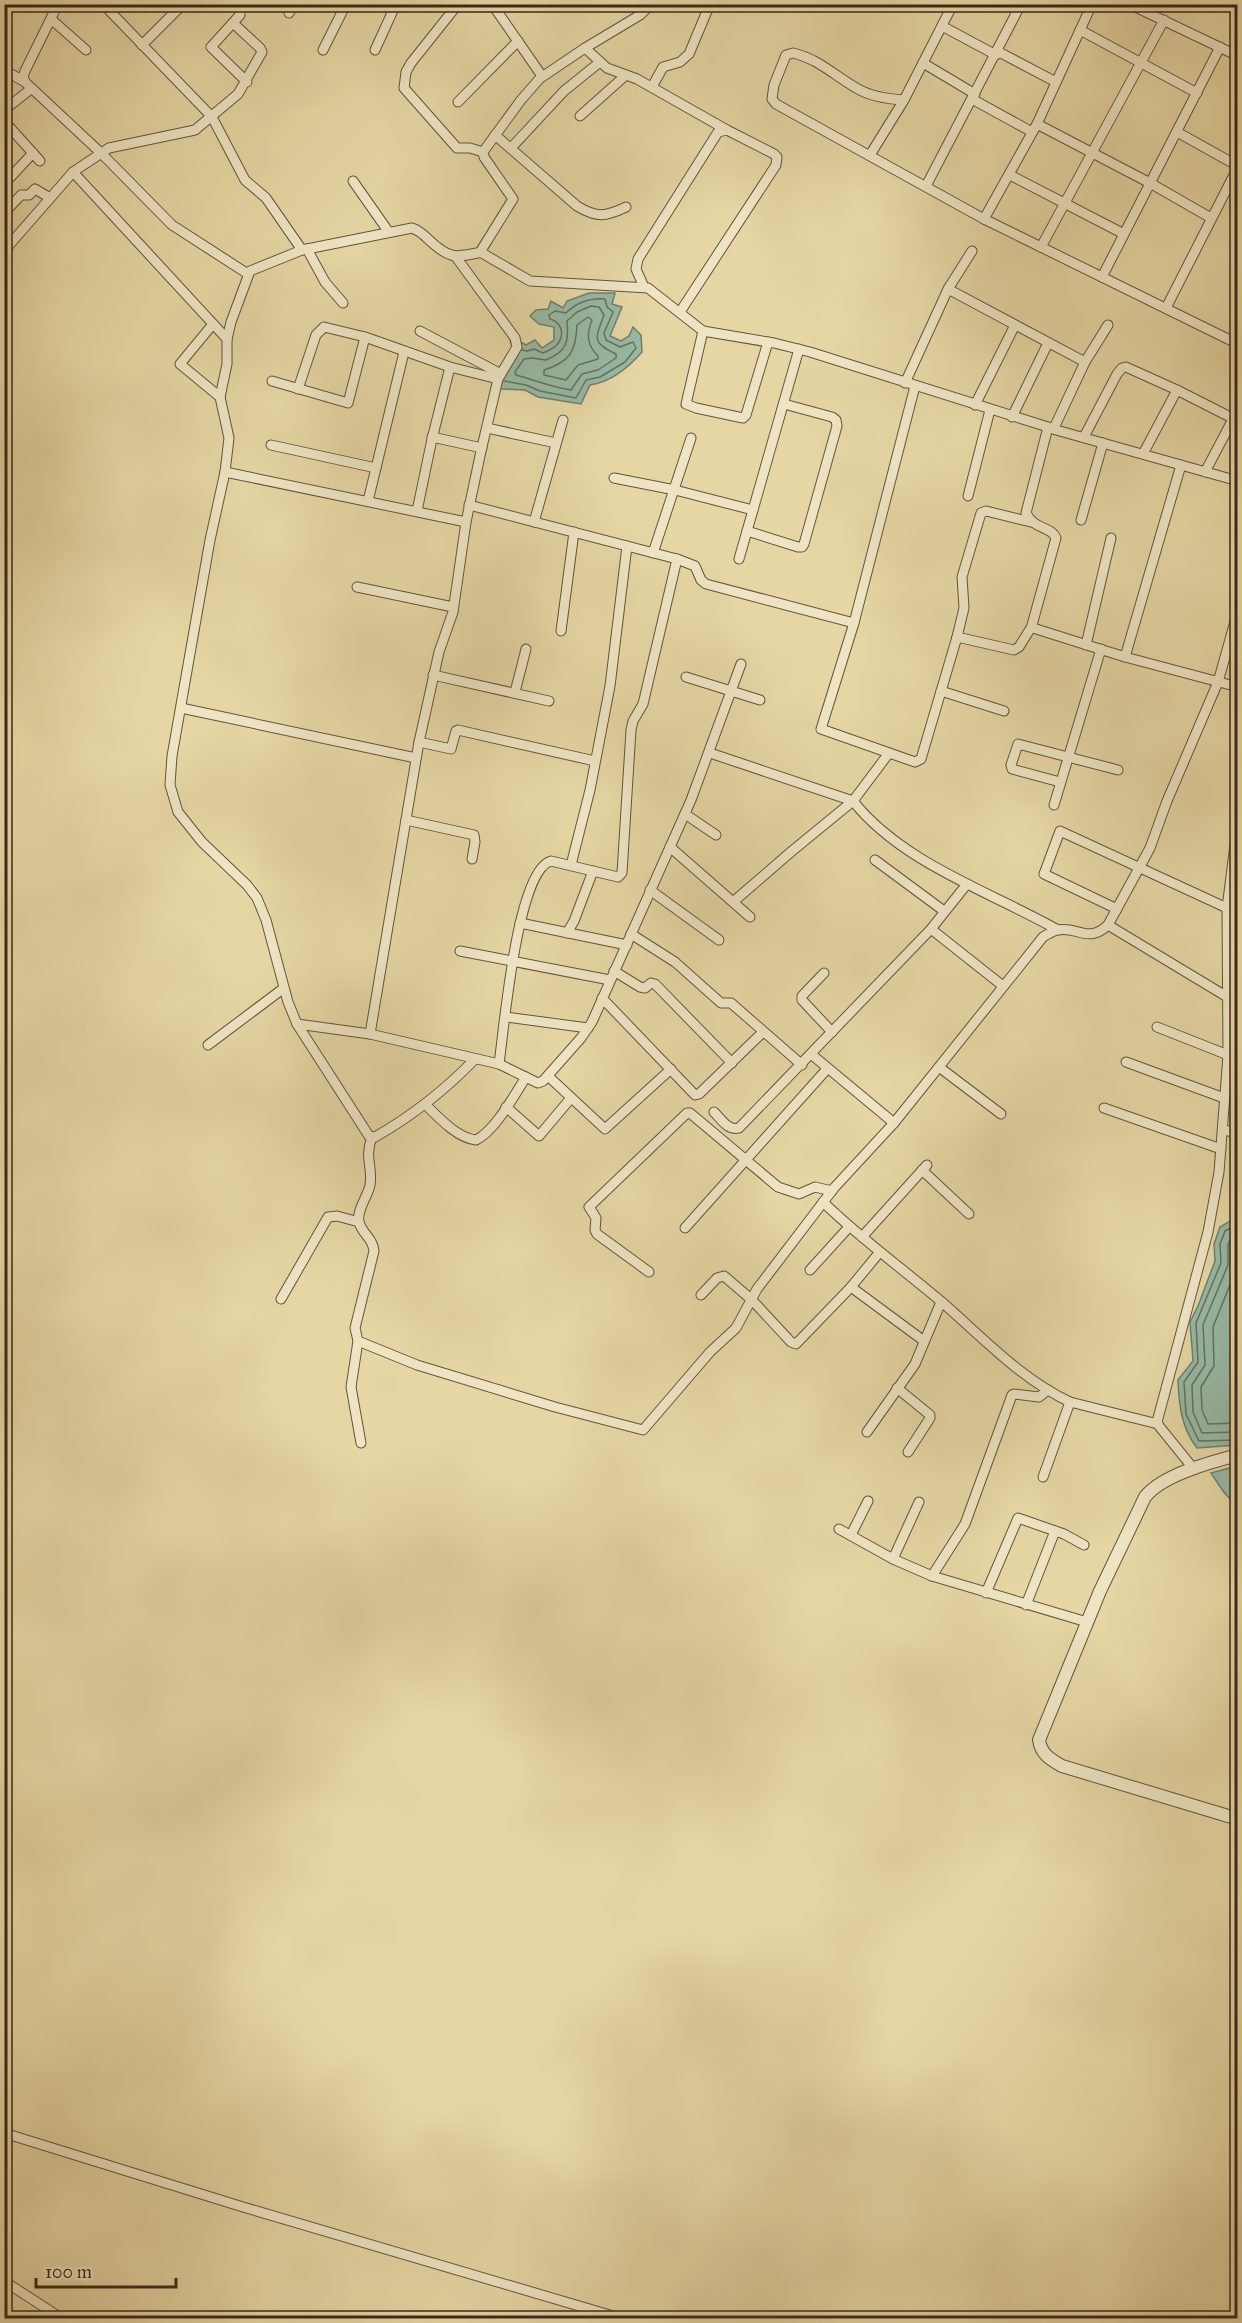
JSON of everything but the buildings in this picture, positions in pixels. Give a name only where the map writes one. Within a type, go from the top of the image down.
[{"type":"street","points":[[28,86],[25,71],[58,4]]},
{"type":"street","points":[[118,4],[107,8],[212,117],[245,180],[266,198],[325,282],[343,303]]},
{"type":"street","points":[[234,4],[240,13],[211,48],[247,82]]},
{"type":"street","points":[[323,50],[346,4]]},
{"type":"street","points":[[375,50],[396,4]]},
{"type":"street","points":[[458,4],[411,63],[406,72],[404,87],[457,148],[470,148],[483,152]]},
{"type":"street","points":[[492,4],[542,77]]},
{"type":"street","points":[[482,252],[513,199],[484,157],[483,152],[521,100],[542,77],[640,15],[651,4]]},
{"type":"street","points":[[652,87],[663,67],[680,62],[688,54],[710,4]]},
{"type":"street","points":[[870,155],[904,100],[953,4]]},
{"type":"street","points":[[984,219],[1035,128],[1092,4]]},
{"type":"street","points":[[1129,4],[1238,56]]},
{"type":"street","points":[[926,186],[996,53],[1017,6]]},
{"type":"street","points":[[142,45],[180,7]]},
{"type":"street","points":[[51,19],[86,50]]},
{"type":"street","points":[[1041,246],[1164,20]]},
{"type":"street","points":[[4,250],[72,172],[109,148],[190,132],[212,117],[238,94],[247,82],[262,50],[233,22]]},
{"type":"street","points":[[942,26],[1056,82]]},
{"type":"street","points":[[1080,30],[1197,93]]},
{"type":"street","points":[[458,102],[518,41]]},
{"type":"street","points":[[1102,277],[1220,47]]},
{"type":"street","points":[[585,48],[607,68],[652,87],[774,154],[777,161],[680,312]]},
{"type":"street","points":[[904,100],[891,100],[868,94],[829,68],[801,54],[789,53],[786,55],[774,85],[772,99],[776,105],[984,219],[1238,344]]},
{"type":"street","points":[[511,148],[564,91],[600,62]]},
{"type":"street","points":[[923,63],[974,96],[1035,128],[1092,152],[1211,218]]},
{"type":"street","points":[[4,70],[28,86],[101,153],[172,225],[248,274]]},
{"type":"street","points":[[580,116],[626,75]]},
{"type":"street","points":[[4,110],[28,86]]},
{"type":"street","points":[[4,122],[40,161]]},
{"type":"street","points":[[644,287],[636,269],[638,259],[718,132],[727,130]]},
{"type":"street","points":[[1166,308],[1238,167],[1177,132]]},
{"type":"street","points":[[495,135],[577,206],[590,214],[598,216],[611,214],[626,207]]},
{"type":"street","points":[[4,184],[33,153]]},
{"type":"street","points":[[72,172],[162,266],[227,339]]},
{"type":"street","points":[[1010,175],[1124,234]]},
{"type":"street","points":[[353,181],[388,231]]},
{"type":"street","points":[[4,213],[21,195],[29,195],[35,189],[50,198]]},
{"type":"street","points":[[372,1137],[297,1024],[284,988],[266,920],[257,898],[247,885],[202,842],[178,812],[172,799],[170,785],[171,766],[210,540],[225,472],[229,438],[220,397],[227,364],[227,339],[248,274],[258,266],[304,250],[388,231],[416,229],[442,252],[456,257],[482,252],[530,281],[644,287],[654,291],[703,331],[799,349],[1012,417],[1238,481]]},
{"type":"street","points":[[905,383],[948,289],[972,250]]},
{"type":"street","points":[[370,1034],[418,742],[433,675],[453,607],[466,522],[482,448],[500,376],[515,354],[517,342],[456,257]]},
{"type":"street","points":[[948,289],[1085,362]]},
{"type":"street","points":[[213,324],[180,363],[220,397]]},
{"type":"street","points":[[975,405],[1015,324]]},
{"type":"street","points":[[1031,522],[1026,513],[1051,428],[1085,362],[1108,325]]},
{"type":"street","points":[[298,389],[309,351],[322,328],[326,327],[450,367],[500,376]]},
{"type":"street","points":[[420,331],[500,376]]},
{"type":"street","points":[[703,331],[686,404],[742,418],[746,415],[768,342]]},
{"type":"street","points":[[272,381],[348,403],[365,338]]},
{"type":"street","points":[[1012,417],[1048,343]]},
{"type":"street","points":[[739,559],[799,349]]},
{"type":"street","points":[[368,501],[404,352]]},
{"type":"street","points":[[417,511],[432,437],[450,367]]},
{"type":"street","points":[[1084,437],[1122,368],[1131,368],[1235,420],[1205,472]]},
{"type":"street","points":[[915,386],[854,623],[821,729],[915,762],[921,759],[957,637],[964,608],[962,577],[981,513],[986,511],[1031,522],[1052,532],[1056,538],[1032,626],[1018,647],[1014,650],[957,637]]},
{"type":"street","points":[[1143,454],[1177,390]]},
{"type":"street","points":[[747,531],[798,547],[804,544],[837,426],[836,420],[832,417],[784,404]]},
{"type":"street","points":[[968,496],[990,410]]},
{"type":"street","points":[[534,522],[563,420]]},
{"type":"street","points":[[487,428],[556,443]]},
{"type":"street","points":[[432,437],[482,448]]},
{"type":"street","points":[[653,553],[691,438]]},
{"type":"street","points":[[1081,520],[1103,443]]},
{"type":"street","points":[[271,445],[376,468]]},
{"type":"street","points":[[1125,657],[1180,465]]},
{"type":"street","points":[[225,472],[466,522]]},
{"type":"street","points":[[614,478],[675,490],[753,510]]},
{"type":"street","points":[[470,505],[676,559],[695,566],[701,580],[706,584],[854,623]]},
{"type":"street","points":[[561,631],[574,532]]},
{"type":"street","points":[[1086,645],[1111,538]]},
{"type":"street","points":[[571,865],[595,761],[609,686],[627,546]]},
{"type":"street","points":[[499,1064],[520,923],[527,893],[538,870],[551,861],[618,877],[622,873],[631,730],[643,704],[676,559]]},
{"type":"street","points":[[357,587],[453,607]]},
{"type":"street","points":[[710,753],[853,801],[864,814],[901,845],[967,884],[1058,930],[1090,935],[1098,933],[1108,925],[1141,868],[1218,682],[1238,611]]},
{"type":"street","points":[[1032,626],[1125,657],[1238,687]]},
{"type":"street","points":[[515,692],[526,649]]},
{"type":"street","points":[[1053,805],[1101,649]]},
{"type":"street","points":[[297,1024],[370,1034],[499,1064],[540,1083],[588,1028],[685,814],[710,753],[741,664]]},
{"type":"street","points":[[433,675],[549,701]]},
{"type":"street","points":[[686,677],[759,700]]},
{"type":"street","points":[[941,692],[1004,711]]},
{"type":"street","points":[[181,708],[416,758]]},
{"type":"street","points":[[418,742],[450,749],[458,729],[595,761]]},
{"type":"street","points":[[1060,782],[1012,769],[1017,746],[1019,744],[1118,770]]},
{"type":"street","points":[[733,902],[853,801],[889,753]]},
{"type":"street","points":[[685,814],[716,835]]},
{"type":"street","points":[[406,819],[474,836],[472,859]]},
{"type":"street","points":[[1158,1424],[1208,1232],[1224,1130],[1228,1055],[1233,1035],[1229,998],[1227,909],[1238,821]]},
{"type":"street","points":[[1118,909],[1044,874],[1059,832],[1064,831],[1227,909]]},
{"type":"street","points":[[670,848],[750,916]]},
{"type":"street","points":[[875,860],[944,911]]},
{"type":"street","points":[[567,933],[579,910],[593,871]]},
{"type":"street","points":[[714,1112],[729,1127],[737,1129],[802,1065],[931,929],[967,884]]},
{"type":"street","points":[[650,890],[719,940]]},
{"type":"street","points":[[520,923],[627,945]]},
{"type":"street","points":[[1108,925],[1229,998]]},
{"type":"street","points":[[931,929],[1003,986]]},
{"type":"street","points":[[358,1341],[417,1365],[555,1407],[642,1430],[710,1352],[736,1328],[757,1289],[832,1191],[894,1123],[1043,937],[1058,930]]},
{"type":"street","points":[[631,934],[675,962],[721,1003],[731,1002],[802,1065]]},
{"type":"street","points":[[460,951],[514,963],[612,976],[645,988],[651,983],[655,984],[732,1063]]},
{"type":"street","points":[[824,973],[802,996],[802,1000],[832,1032]]},
{"type":"street","points":[[208,1045],[284,988]]},
{"type":"street","points":[[602,998],[693,1093],[698,1095],[764,1032]]},
{"type":"street","points":[[506,1017],[588,1028]]},
{"type":"street","points":[[1157,1027],[1228,1055]]},
{"type":"street","points":[[811,1054],[894,1123]]},
{"type":"street","points":[[361,1443],[351,1387],[358,1341],[355,1328],[374,1251],[374,1244],[359,1222],[370,1186],[367,1152],[372,1137],[425,1104],[475,1059]]},
{"type":"street","points":[[1126,1062],[1224,1098]]},
{"type":"street","points":[[939,1067],[1001,1114]]},
{"type":"street","points":[[548,1076],[603,1129],[607,1129],[671,1069]]},
{"type":"street","points":[[685,1228],[827,1069]]},
{"type":"street","points":[[425,1104],[440,1119],[465,1137],[476,1140],[487,1131],[526,1077]]},
{"type":"street","points":[[506,1107],[539,1136],[571,1098]]},
{"type":"street","points":[[1104,1108],[1221,1149]]},
{"type":"street","points":[[649,1272],[597,1234],[596,1218],[589,1207],[687,1113],[690,1113],[744,1160],[787,1192],[799,1194],[815,1187],[832,1191]]},
{"type":"street","points":[[1224,1130],[1238,1133]]},
{"type":"street","points":[[862,1237],[924,1168],[969,1214]]},
{"type":"street","points":[[824,1202],[849,1227],[941,1302],[1020,1371],[1070,1402],[1158,1424],[1196,1467]]},
{"type":"street","points":[[281,1299],[328,1216],[359,1222]]},
{"type":"street","points":[[810,1270],[849,1227]]},
{"type":"street","points":[[701,1294],[720,1276],[728,1278],[796,1344],[851,1287],[879,1252]]},
{"type":"street","points":[[851,1287],[924,1341]]},
{"type":"street","points":[[867,1432],[915,1364],[941,1302]]},
{"type":"street","points":[[897,1388],[930,1415],[908,1452]]},
{"type":"street","points":[[932,1576],[965,1524],[1012,1395],[1039,1397],[1048,1390]]},
{"type":"street","points":[[1043,1477],[1070,1402]]},
{"type":"street","points":[[1238,1455],[1196,1467],[1158,1486],[1145,1497],[1087,1622],[1039,1740],[1040,1748],[1047,1758],[1062,1766],[1238,1819]]},
{"type":"street","points":[[851,1535],[868,1501]]},
{"type":"street","points":[[893,1558],[919,1502]]},
{"type":"street","points":[[986,1593],[1018,1518],[1055,1531],[1084,1545]]},
{"type":"street","points":[[839,1529],[932,1576],[1087,1622]]},
{"type":"street","points":[[1026,1605],[1055,1531]]},
{"type":"street","points":[[4,2133],[243,2207],[621,2319]]},
{"type":"street","points":[[4,2281],[61,2319]]},
{"type":"water","points":[[589,293],[615,293],[612,304],[622,307],[610,336],[621,341],[629,336],[633,327],[641,335],[642,352],[631,363],[612,377],[590,385],[581,404],[538,397],[525,390],[502,389],[495,384],[513,350],[509,336],[526,345],[535,340],[542,348],[554,340],[554,327],[539,324],[530,316],[536,310],[548,309],[551,301],[563,308],[567,301]]},
{"type":"water","points":[[1237,1217],[1237,1445],[1197,1448],[1187,1432],[1182,1416],[1178,1380],[1193,1361],[1190,1322],[1215,1261],[1214,1244],[1220,1227]]},
{"type":"water","points":[[1238,1466],[1237,1507],[1211,1473]]},
{"type":"railway","points":[[4,19],[12,4]]}]
